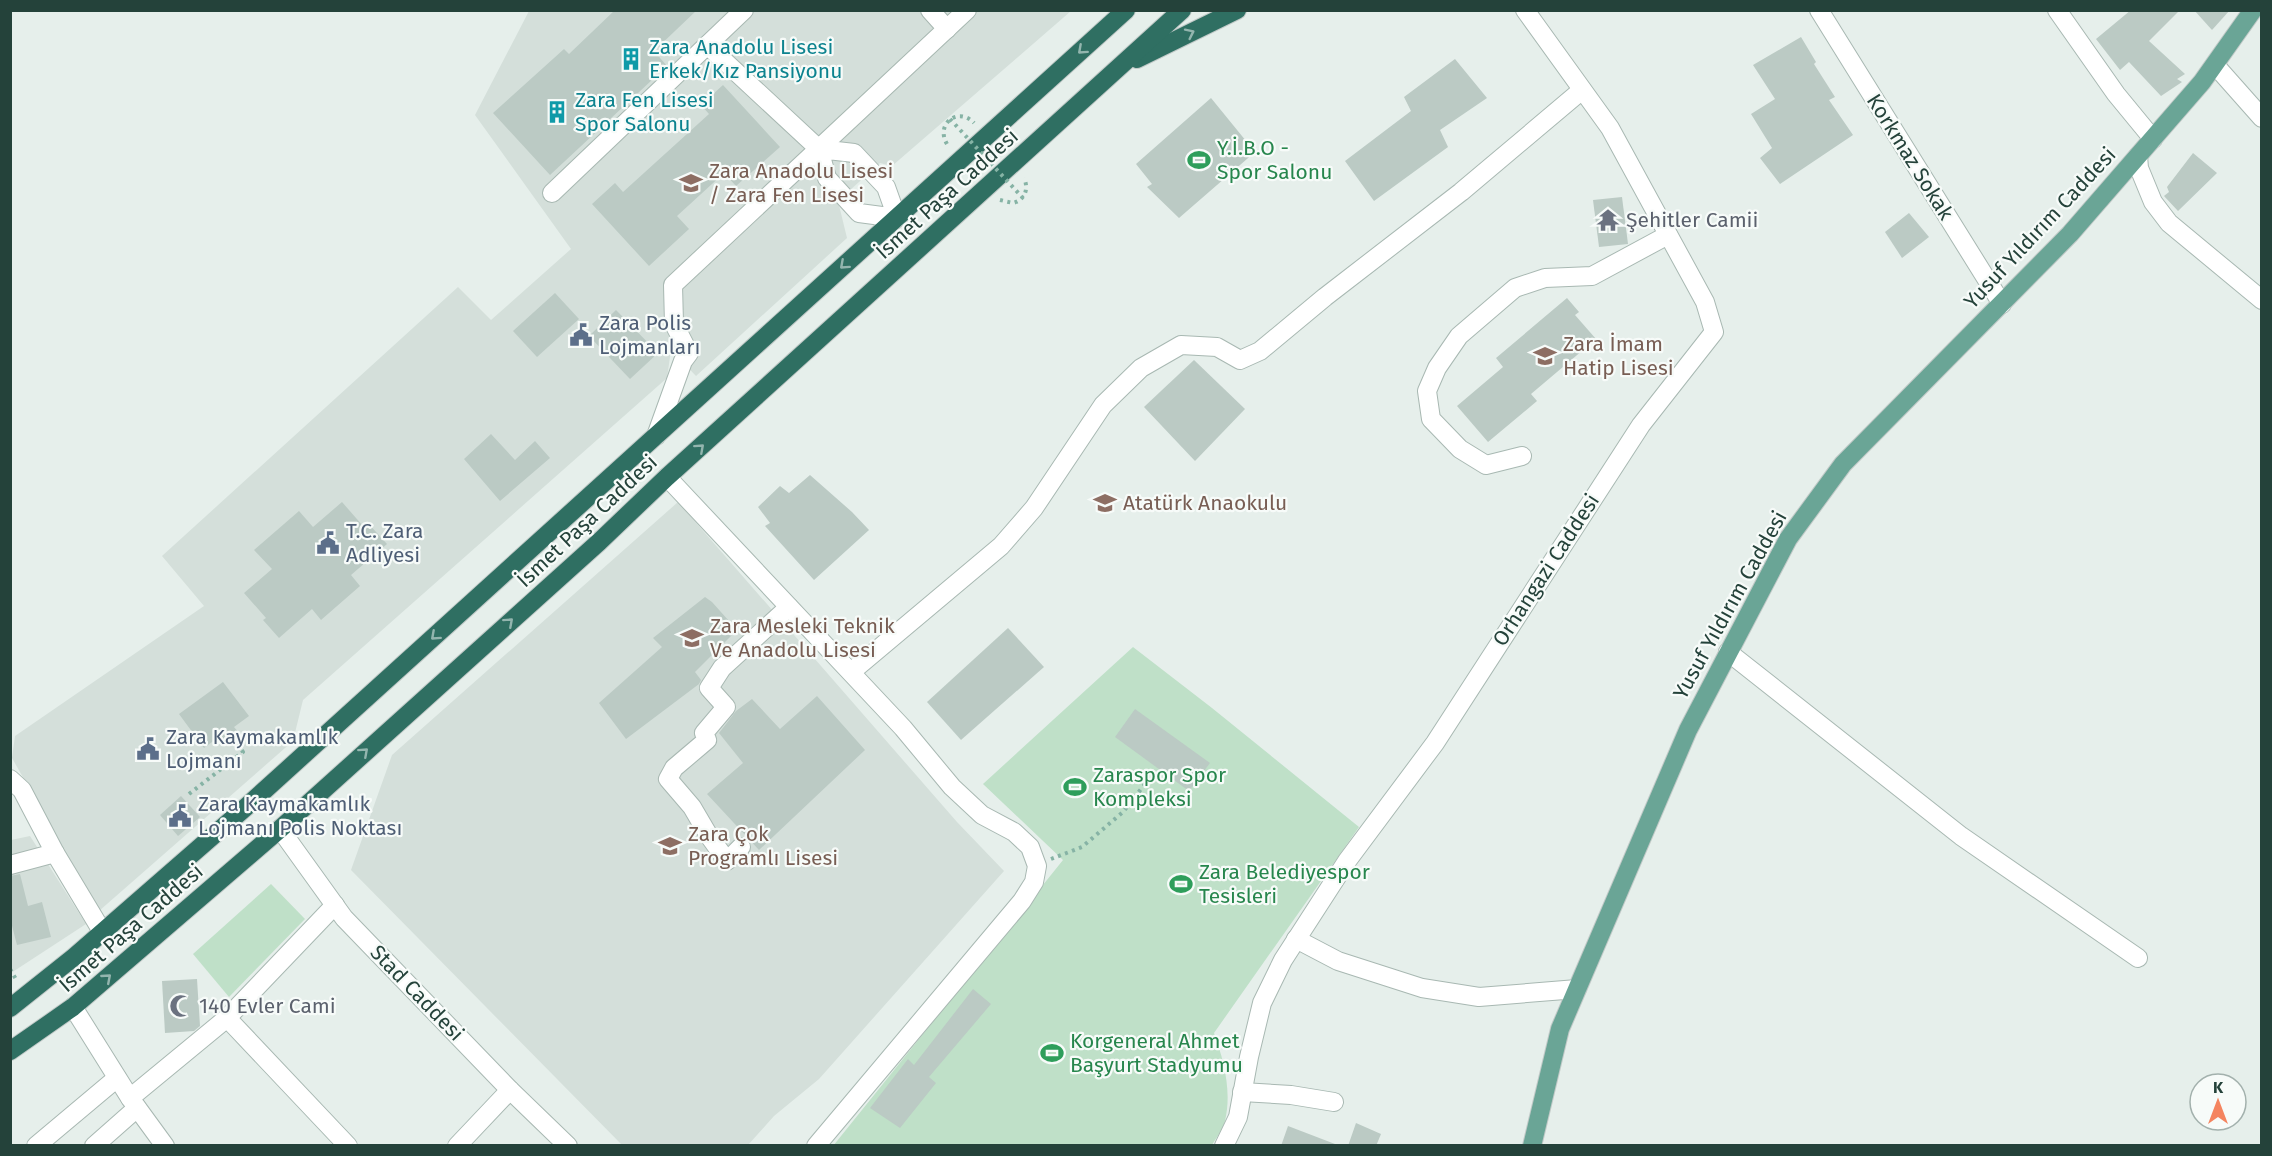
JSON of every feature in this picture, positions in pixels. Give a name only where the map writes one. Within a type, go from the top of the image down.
[{"type":"highway","name":"İsmet Paşa Caddesi","points":[[10,1008],[103,933],[246,807],[1126,10]]},
{"type":"highway","name":"İsmet Paşa Caddesi","points":[[10,1051],[73,1007],[280,829],[599,542],[1182,10]]},
{"type":"highway","points":[[1119,68],[1238,10]]},
{"type":"main road","name":"Yusuf Yıldırım Caddesi","points":[[1532,1146],[1560,1029],[1688,729],[1788,539],[1843,464],[2070,234],[2202,82],[2253,10]]},
{"type":"street","points":[[552,193],[744,10]]},
{"type":"street","points":[[930,10],[947,29]]},
{"type":"street","points":[[656,436],[683,361],[689,353],[674,324],[673,285],[967,10]]},
{"type":"street","name":"Orhangazi Caddesi","points":[[1224,1146],[1238,1117],[1262,1003],[1283,960],[1347,861],[1435,743],[1641,425],[1714,332],[1705,302],[1610,128],[1525,10]]},
{"type":"street","name":"Korkmaz Sokak","points":[[1820,10],[2001,304]]},
{"type":"street","points":[[2057,10],[2116,94],[2153,139]]},
{"type":"street","points":[[707,45],[819,149],[827,178],[859,213],[897,218],[886,188],[854,153],[819,149]]},
{"type":"street","points":[[2215,65],[2262,118]]},
{"type":"street","points":[[851,672],[1001,546],[1034,508],[1103,405],[1141,368],[1181,345],[1217,347],[1240,360],[1260,351],[1324,297],[1461,192],[1582,90]]},
{"type":"street","points":[[2138,156],[2139,168],[2153,202],[2169,223],[2262,300]]},
{"type":"street","points":[[1522,456],[1486,465],[1460,449],[1431,419],[1427,391],[1437,368],[1459,336],[1515,288],[1545,278],[1592,276],[1668,235]]},
{"type":"street","points":[[668,477],[903,728],[952,787],[982,814],[1014,832],[1030,847],[1037,866],[1034,882],[1022,900],[816,1146]]},
{"type":"street","points":[[741,847],[727,861],[692,807],[668,779],[674,768],[707,740],[704,733],[726,707],[709,688],[722,668],[789,607]]},
{"type":"street","points":[[1728,652],[1962,836],[2138,958]]},
{"type":"street","points":[[10,779],[21,790],[55,853],[103,933]]},
{"type":"street","name":"Stad Caddesi","points":[[280,829],[344,918],[510,1090],[568,1146]]},
{"type":"street","points":[[10,865],[55,853]]},
{"type":"street","points":[[94,1146],[134,1103],[227,1018],[335,905]]},
{"type":"street","points":[[1296,939],[1338,961],[1422,988],[1479,997],[1577,989]]},
{"type":"street","points":[[73,1007],[117,1078],[165,1146]]},
{"type":"street","points":[[227,1018],[348,1146]]},
{"type":"street","points":[[36,1146],[117,1078]]},
{"type":"street","points":[[457,1146],[510,1090]]},
{"type":"street","points":[[1242,1092],[1291,1095],[1334,1102]]},
{"type":"path","points":[[947,144],[943,134],[950,119],[965,117],[974,123]]},
{"type":"path","points":[[950,119],[1023,198]]},
{"type":"path","points":[[997,198],[1007,203],[1023,198],[1027,187],[1020,173]]},
{"type":"path","points":[[189,794],[243,752],[233,739]]},
{"type":"path","points":[[1037,866],[1082,847],[1123,812],[1145,784]]},
{"type":"shaded area","points":[[529,11],[1071,11],[892,166],[880,163],[838,201],[847,238],[696,376],[671,350],[667,378],[303,700],[293,741],[99,911],[12,758],[15,736],[204,606],[162,556],[458,287],[491,320],[571,249],[475,115]]},
{"type":"shaded area","name":"Zara Çok Programlı Lisesi","points":[[678,502],[957,822],[1004,871],[819,1079],[774,1116],[748,1145],[623,1146],[351,870],[392,755]]},
{"type":"shaded area","points":[[30,836],[86,924],[11,973],[11,840]]},
{"type":"green space","name":"Zara Belediyespor Tesisleri","points":[[1133,647],[1359,827],[1214,1033],[1224,1065],[1227,1087],[1227,1110],[1223,1127],[1212,1145],[833,1146],[1063,860],[983,784]]},
{"type":"green space","points":[[271,884],[305,919],[229,997],[193,954]]},
{"type":"building","points":[[615,10],[697,10],[654,51],[667,66],[550,175],[493,113],[564,49],[569,54]]},
{"type":"building","points":[[2131,10],[2180,10],[2149,41],[2185,74],[2177,79],[2182,82],[2161,96],[2129,62],[2120,70],[2096,39]]},
{"type":"building","points":[[2194,10],[2230,10],[2212,30]]},
{"type":"building","points":[[1801,37],[1816,62],[1814,64],[1835,97],[1829,100],[1853,135],[1780,184],[1760,158],[1772,148],[1751,114],[1775,99],[1753,65]]},
{"type":"building","points":[[1455,59],[1487,98],[1440,130],[1448,147],[1374,201],[1345,161],[1411,111],[1404,97]]},
{"type":"building","points":[[723,85],[780,147],[736,186],[724,173],[677,216],[689,229],[649,266],[592,204],[615,183],[623,192],[709,114],[701,105]]},
{"type":"building","points":[[1211,98],[1255,152],[1179,218],[1147,187],[1152,184],[1136,164]]},
{"type":"building","points":[[2193,153],[2217,173],[2178,211],[2164,196],[2169,192],[2167,187]]},
{"type":"building","points":[[1622,197],[1628,244],[1599,247],[1593,200]]},
{"type":"building","points":[[1909,213],[1929,237],[1902,258],[1885,232]]},
{"type":"building","name":"Zara Polis Lojmanları","points":[[555,293],[579,319],[537,357],[513,331]]},
{"type":"building","points":[[1567,298],[1579,312],[1575,315],[1596,339],[1531,394],[1537,401],[1488,442],[1457,406],[1503,367],[1496,358]]},
{"type":"building","name":"Zara Polis Lojmanları","points":[[616,310],[658,353],[630,379],[589,336]]},
{"type":"building","points":[[1194,360],[1245,409],[1195,461],[1144,407]]},
{"type":"building","points":[[491,434],[515,460],[535,441],[550,458],[500,501],[464,459]]},
{"type":"building","points":[[810,475],[869,530],[814,580],[765,526],[770,523],[758,507],[780,486],[789,493]]},
{"type":"building","name":"T.C. Zara Adliyesi","points":[[342,502],[363,526],[367,522],[387,544],[351,575],[360,586],[321,620],[312,609],[279,638],[263,620],[266,618],[244,593],[272,569],[254,550],[299,511],[313,527]]},
{"type":"building","points":[[705,597],[737,630],[695,672],[701,680],[699,684],[626,739],[599,703],[662,647],[653,638]]},
{"type":"building","points":[[1008,628],[1044,667],[961,740],[927,702]]},
{"type":"building","name":"Zara Kaymakamlık Lojmanı","points":[[223,682],[249,716],[234,727],[240,734],[226,744],[220,736],[204,748],[179,714]]},
{"type":"building","points":[[817,696],[865,750],[759,850],[707,794],[743,763],[719,733],[736,711],[752,699],[780,729]]},
{"type":"building","points":[[1135,709],[1210,763],[1189,791],[1115,737]]},
{"type":"building","name":"Zara Kaymakamlık Lojmanı Polis Noktası","points":[[181,796],[200,817],[178,836],[160,815]]},
{"type":"building","points":[[20,874],[28,906],[42,902],[51,937],[17,945],[10,918],[10,876]]},
{"type":"building","name":"140 Evler Cami","points":[[197,979],[200,1026],[194,1031],[165,1033],[162,981]]},
{"type":"building","points":[[973,989],[991,1004],[929,1077],[936,1083],[900,1128],[870,1108],[908,1059],[914,1065]]},
{"type":"building","points":[[1356,1123],[1381,1134],[1376,1146],[1348,1146]]},
{"type":"building","points":[[1288,1126],[1335,1144],[1335,1146],[1281,1146]]},
{"type":"place","name":"Zara Anadolu Lisesi Erkek/Kız Pansiyonu","points":[[631,59]]},
{"type":"place","name":"Zara Fen Lisesi Spor Salonu","points":[[557,112]]},
{"type":"place","name":"Y.İ.B.O - Spor Salonu","points":[[1199,160]]},
{"type":"place","name":"Zara Anadolu Lisesi / Zara Fen Lisesi","points":[[691,183]]},
{"type":"place","name":"Şehitler Camii","points":[[1608,220]]},
{"type":"place","name":"Zara Polis Lojmanları","points":[[581,335]]},
{"type":"place","name":"Zara İmam Hatip Lisesi","points":[[1545,356]]},
{"type":"place","name":"Atatürk Anaokulu","points":[[1105,503]]},
{"type":"place","name":"T.C. Zara Adliyesi","points":[[328,543]]},
{"type":"place","name":"Zara Mesleki Teknik Ve Anadolu Lisesi","points":[[692,638]]},
{"type":"place","name":"Zara Kaymakamlık Lojmanı","points":[[148,749]]},
{"type":"place","name":"Zaraspor Spor Kompleksi","points":[[1075,787]]},
{"type":"place","name":"Zara Kaymakamlık Lojmanı Polis Noktası","points":[[180,816]]},
{"type":"place","name":"Zara Çok Programlı Lisesi","points":[[670,846]]},
{"type":"place","name":"Zara Belediyespor Tesisleri","points":[[1181,884]]},
{"type":"place","name":"140 Evler Cami","points":[[181,1006]]},
{"type":"place","name":"Korgeneral Ahmet Başyurt Stadyumu","points":[[1052,1053]]}]
